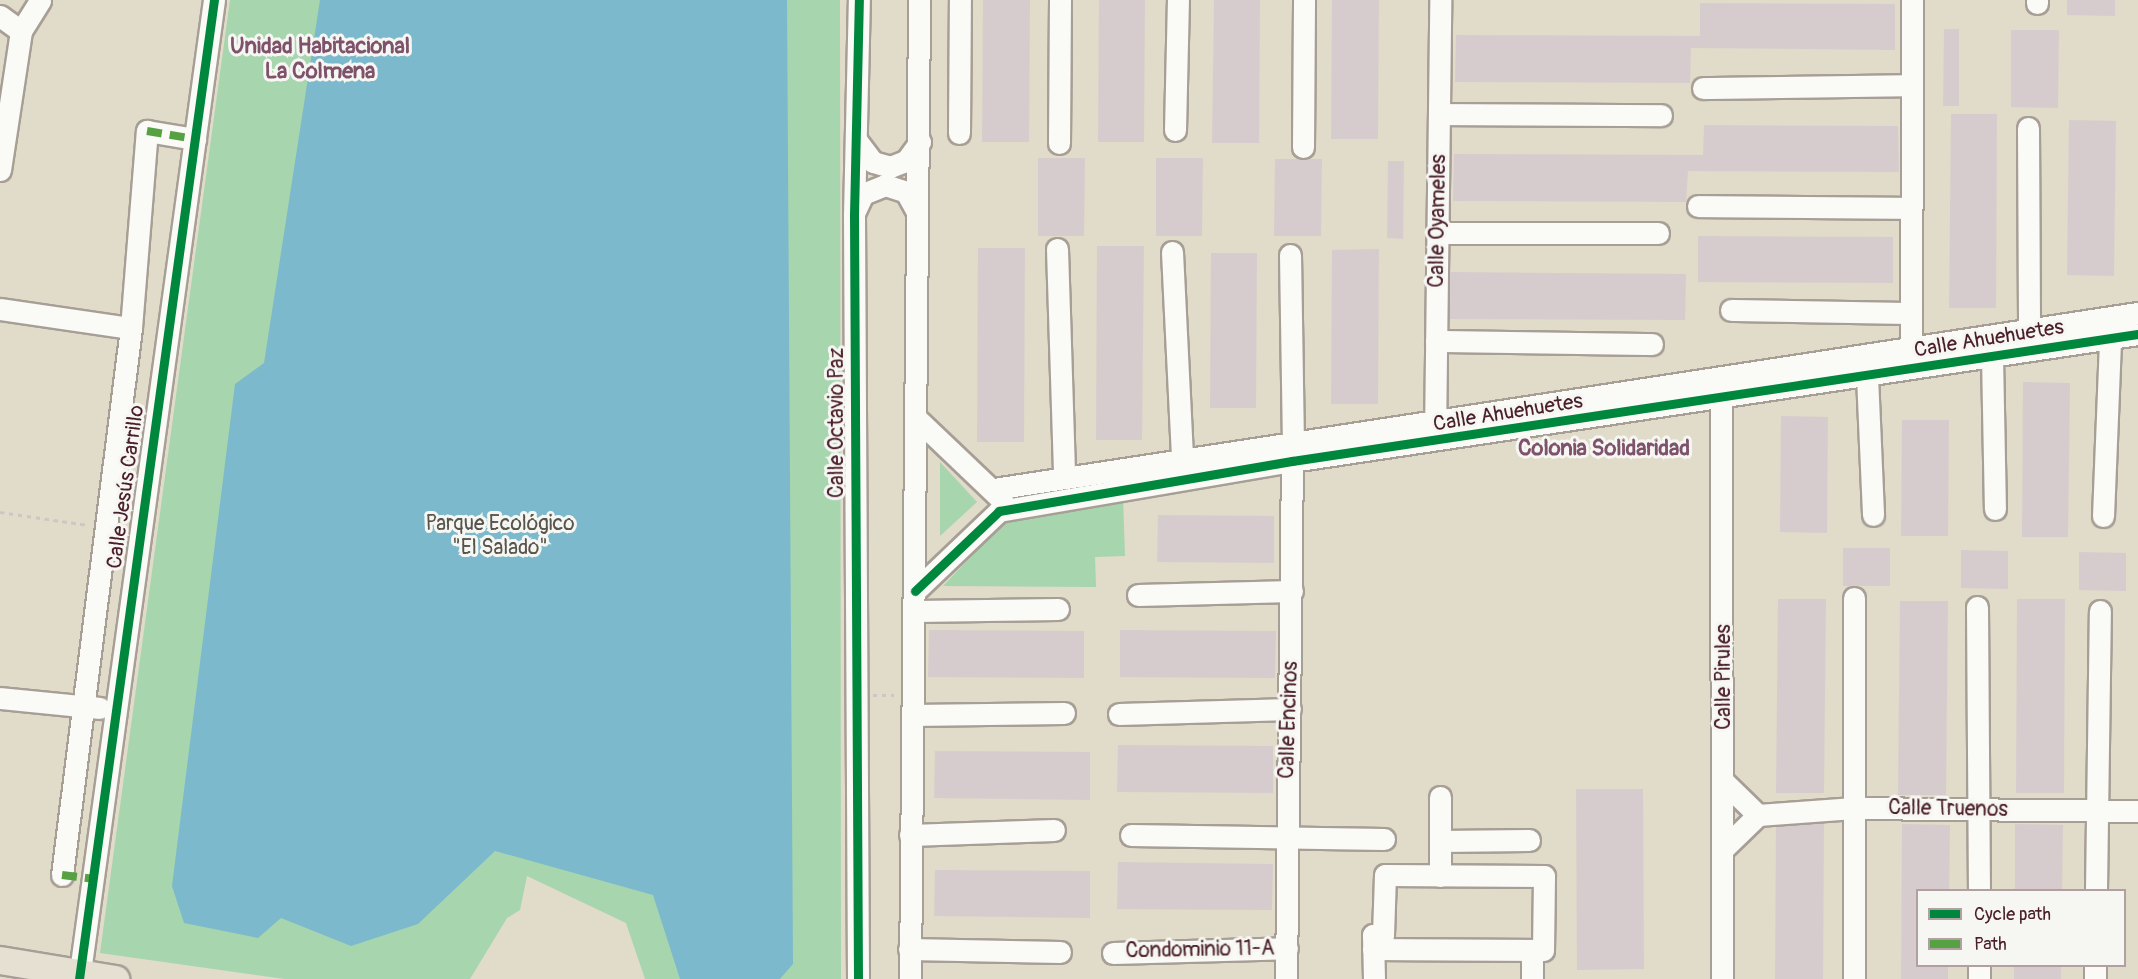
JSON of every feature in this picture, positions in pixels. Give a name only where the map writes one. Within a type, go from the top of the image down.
[{"type":"main road","points":[[0,960],[80,977],[115,979]]},
{"type":"street","points":[[0,170],[21,31],[40,0]]},
{"type":"street","name":"Calle Jesús Carrillo","points":[[80,977],[138,530],[214,0]]},
{"type":"street","name":"Calle Octavio Paz","points":[[858,979],[854,215],[859,0]]},
{"type":"street","points":[[910,979],[920,0]]},
{"type":"street","points":[[959,133],[960,0]]},
{"type":"street","points":[[1059,143],[1060,0]]},
{"type":"street","points":[[1175,130],[1178,0]]},
{"type":"street","points":[[1303,147],[1304,0]]},
{"type":"street","points":[[1911,369],[1912,0]]},
{"type":"street","name":"Calle Oyameles","points":[[1435,433],[1438,3]]},
{"type":"street","points":[[0,16],[21,31]]},
{"type":"street","points":[[1703,88],[1912,85]]},
{"type":"street","points":[[1439,114],[1661,115]]},
{"type":"street","points":[[2028,128],[2029,326]]},
{"type":"street","name":"Calle Jesús Carrillo","points":[[62,875],[86,706],[104,528],[131,328],[147,131],[195,139]]},
{"type":"street","points":[[857,141],[873,162],[890,167],[906,161],[920,142]]},
{"type":"street","points":[[854,215],[863,194],[885,185],[906,192],[917,212]]},
{"type":"street","points":[[1698,206],[1911,208]]},
{"type":"street","points":[[1438,233],[1658,233]]},
{"type":"street","points":[[1057,249],[1064,477]]},
{"type":"street","points":[[1173,252],[1182,458]]},
{"type":"street","name":"Calle Encinos","points":[[1286,979],[1285,836],[1290,709],[1293,453],[1290,255]]},
{"type":"street","points":[[0,309],[131,328]]},
{"type":"street","points":[[1731,310],[1911,313]]},
{"type":"street","name":"Calle Ahuehuetes","points":[[999,511],[1293,453],[1435,433],[1722,386],[1911,344],[2029,326],[2138,313]]},
{"type":"street","name":"Calle Ahuehuetes","points":[[1722,386],[1867,376],[2138,334]]},
{"type":"street","points":[[2103,516],[2110,338]]},
{"type":"street","points":[[1436,340],[1652,344]]},
{"type":"street","points":[[1992,356],[1995,509]]},
{"type":"street","points":[[1867,376],[1873,515]]},
{"type":"street","name":"Calle Pirules","points":[[1722,386],[1722,979]]},
{"type":"street","points":[[915,601],[999,511],[1002,501],[994,489],[916,418]]},
{"type":"street","name":"Calle Ahuehuetes","points":[[994,489],[1182,458],[1293,453]]},
{"type":"street","points":[[104,528],[138,530]]},
{"type":"street","points":[[1138,595],[1292,591]]},
{"type":"street","points":[[1854,598],[1854,979]]},
{"type":"street","points":[[915,601],[1058,609]]},
{"type":"street","points":[[1977,607],[1978,889]]},
{"type":"street","points":[[2096,889],[2100,611]]},
{"type":"street","points":[[0,698],[115,711]]},
{"type":"street","points":[[1119,714],[1290,709]]},
{"type":"street","points":[[912,715],[1064,713]]},
{"type":"street","points":[[1722,850],[1758,815],[1723,781]]},
{"type":"street","points":[[1440,797],[1440,876]]},
{"type":"street","name":"Calle Truenos","points":[[1758,815],[1854,808],[2138,811]]},
{"type":"street","points":[[910,835],[1054,830]]},
{"type":"street","points":[[1131,835],[1384,839]]},
{"type":"street","points":[[1440,841],[1529,840]]},
{"type":"street","points":[[1373,949],[1543,950],[1544,876],[1385,875],[1383,935],[1373,935],[1373,949],[1374,979]]},
{"type":"street","name":"Condominio 11-A","points":[[1113,952],[1287,948]]},
{"type":"street","points":[[909,949],[1060,952]]},
{"type":"street","points":[[1532,950],[1532,979]]},
{"type":"path","points":[[0,512],[104,528]]},
{"type":"path","points":[[857,693],[912,693]]},
{"type":"green space","name":"Parque Ecológico \"El Salado\"","points":[[230,0],[840,0],[841,979],[645,979],[626,923],[527,876],[520,910],[507,918],[470,979],[285,979],[100,953]]},
{"type":"green space","points":[[940,462],[977,502],[940,536]]},
{"type":"green space","points":[[1123,497],[1125,556],[1095,557],[1096,587],[943,586],[1011,515]]},
{"type":"water","name":"Parque Ecológico \"El Salado\"","points":[[320,0],[787,0],[793,964],[780,979],[680,979],[653,895],[495,851],[418,924],[351,946],[281,918],[258,938],[184,923],[172,886],[235,384],[264,363]]},
{"type":"building","points":[[983,0],[1030,0],[1029,142],[982,142]]},
{"type":"building","points":[[1099,0],[1145,0],[1144,142],[1098,142]]},
{"type":"building","points":[[1214,0],[1260,0],[1259,143],[1212,143]]},
{"type":"building","points":[[1332,0],[1379,0],[1378,139],[1331,139]]},
{"type":"building","points":[[2067,0],[2115,0],[2115,16],[2067,15]]},
{"type":"building","points":[[1700,3],[1895,4],[1895,50],[1691,48],[1690,83],[1455,82],[1456,35],[1700,36]]},
{"type":"building","points":[[1944,29],[1959,29],[1959,106],[1943,106]]},
{"type":"building","points":[[2011,30],[2059,30],[2058,108],[2011,107]]},
{"type":"building","points":[[1951,114],[1997,114],[1996,308],[1949,308]]},
{"type":"building","points":[[2069,120],[2116,121],[2114,276],[2067,275]]},
{"type":"building","points":[[1704,125],[1898,126],[1899,172],[1688,171],[1686,202],[1453,201],[1454,154],[1703,155]]},
{"type":"building","points":[[1038,158],[1085,158],[1084,236],[1038,236]]},
{"type":"building","points":[[1156,158],[1203,158],[1202,236],[1156,236]]},
{"type":"building","points":[[1275,159],[1322,159],[1321,236],[1274,236]]},
{"type":"building","points":[[1388,161],[1404,161],[1403,239],[1387,238]]},
{"type":"building","points":[[1698,236],[1893,237],[1893,283],[1698,282]]},
{"type":"building","points":[[1097,246],[1144,246],[1142,440],[1096,440]]},
{"type":"building","points":[[978,248],[1025,248],[1024,442],[977,442]]},
{"type":"building","points":[[1379,249],[1378,404],[1331,404],[1332,250]]},
{"type":"building","points":[[1211,253],[1257,253],[1256,408],[1210,408]]},
{"type":"building","points":[[1450,272],[1686,274],[1685,320],[1450,319]]},
{"type":"building","points":[[2023,382],[2070,383],[2068,537],[2022,537]]},
{"type":"building","points":[[1781,416],[1828,417],[1827,533],[1780,532]]},
{"type":"building","points":[[1902,420],[1949,420],[1948,536],[1901,536]]},
{"type":"building","points":[[1158,515],[1274,516],[1274,563],[1157,562]]},
{"type":"building","points":[[1843,548],[1890,548],[1890,586],[1843,586]]},
{"type":"building","points":[[1961,550],[2008,551],[2008,589],[1961,588]]},
{"type":"building","points":[[2079,552],[2126,553],[2126,591],[2079,590]]},
{"type":"building","points":[[1778,599],[1826,599],[1824,793],[1776,793]]},
{"type":"building","points":[[2017,599],[2065,599],[2064,793],[2016,793]]},
{"type":"building","points":[[1900,601],[1948,601],[1946,795],[1898,795]]},
{"type":"building","points":[[929,630],[1084,631],[1084,678],[928,677]]},
{"type":"building","points":[[1120,630],[1276,631],[1275,678],[1120,677]]},
{"type":"building","points":[[1118,745],[1273,746],[1273,793],[1117,792]]},
{"type":"building","points":[[935,751],[1090,752],[1090,800],[934,798]]},
{"type":"building","points":[[1576,789],[1643,789],[1644,969],[1577,970]]},
{"type":"building","points":[[1824,823],[1823,979],[1775,979],[1776,826]]},
{"type":"building","points":[[1902,824],[1950,825],[1949,889],[1916,889],[1916,967],[1948,967],[1948,979],[1901,979]]},
{"type":"building","points":[[2015,824],[2063,825],[2062,889],[2015,889]]},
{"type":"building","points":[[1118,862],[1273,864],[1272,910],[1117,909]]},
{"type":"building","points":[[935,870],[1090,871],[1090,918],[934,916]]},
{"type":"building","points":[[2014,967],[2061,967],[2061,979],[2014,979]]},
{"type":"marked path","points":[[147,131],[195,139]]},
{"type":"marked path","points":[[62,875],[93,879]]},
{"type":"cycle path","points":[[79,979],[214,0]]},
{"type":"cycle path","points":[[858,979],[854,215],[859,0]]},
{"type":"cycle path","points":[[915,591],[999,511],[1292,461],[2138,334]]},
{"type":"district","name":"Unidad Habitacional La Colmena","points":[[320,58]]},
{"type":"district","name":"Colonia Solidaridad","points":[[1604,449]]}]
